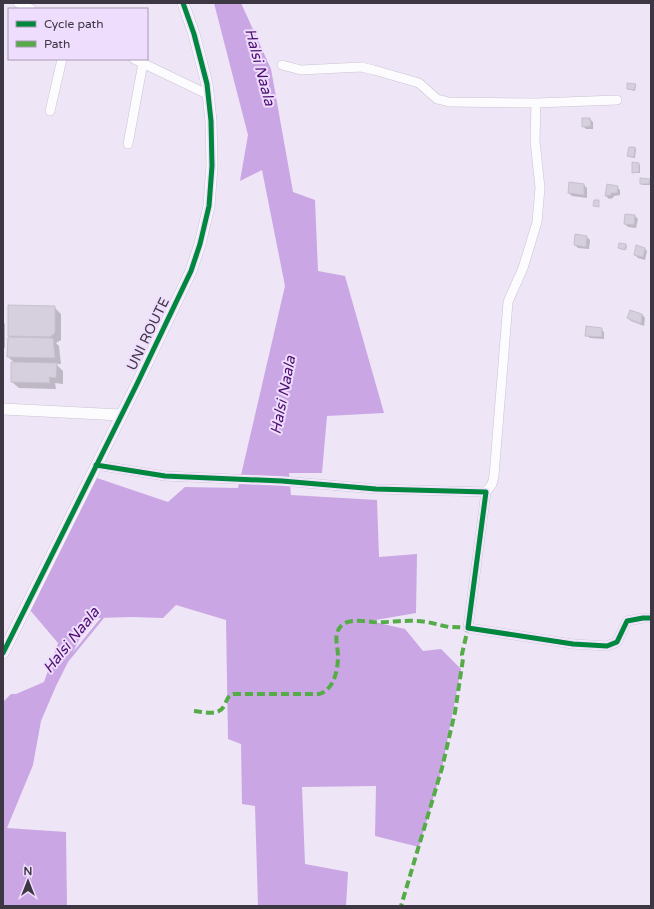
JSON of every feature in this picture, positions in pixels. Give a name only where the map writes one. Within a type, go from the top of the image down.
[{"type":"street","points":[[18,3],[29,8]]},
{"type":"street","name":"UNI ROUTE","points":[[3,653],[191,271],[200,244],[209,206],[212,166],[211,121],[209,95],[194,34],[183,3]]},
{"type":"street","points":[[50,111],[62,60]]},
{"type":"street","points":[[136,60],[209,95]]},
{"type":"street","points":[[128,144],[143,63]]},
{"type":"street","points":[[282,65],[301,70],[361,67],[419,83],[437,99],[449,102],[536,103],[617,100]]},
{"type":"street","points":[[536,103],[535,141],[540,188],[537,222],[523,268],[508,302],[494,476],[492,484],[486,492],[468,628],[573,644],[607,646],[617,642],[627,620],[651,618]]},
{"type":"street","points":[[3,409],[121,415]]},
{"type":"street","points":[[96,465],[165,476],[282,481],[376,489],[486,492]]},
{"type":"water","points":[[214,3],[241,3],[271,69],[293,192],[315,200],[318,271],[345,276],[384,413],[327,416],[322,473],[289,473],[291,495],[377,500],[379,557],[417,554],[416,613],[370,621],[405,629],[423,651],[441,649],[461,669],[442,768],[419,847],[375,836],[376,786],[302,787],[305,864],[348,872],[346,906],[258,906],[255,806],[242,804],[241,744],[228,739],[226,620],[176,605],[163,618],[97,618],[80,638],[56,686],[41,721],[33,765],[7,828],[66,832],[67,906],[3,906],[3,702],[11,694],[16,694],[44,682],[58,643],[30,610],[97,478],[168,502],[185,487],[238,488],[285,286],[262,170],[240,181],[248,135]]},
{"type":"building","points":[[627,83],[636,84],[634,90],[627,89]]},
{"type":"building","points":[[582,118],[590,118],[591,126],[582,127]]},
{"type":"building","points":[[629,147],[635,147],[634,157],[627,156]]},
{"type":"building","points":[[632,162],[639,163],[639,172],[632,173]]},
{"type":"building","points":[[640,178],[650,179],[649,184],[640,184]]},
{"type":"building","points":[[569,182],[584,184],[584,195],[568,193]]},
{"type":"building","points":[[607,184],[618,186],[617,193],[611,193],[611,195],[605,196]]},
{"type":"building","points":[[594,200],[599,200],[599,207],[593,206]]},
{"type":"building","points":[[625,214],[635,215],[634,225],[624,224]]},
{"type":"building","points":[[575,234],[587,236],[586,247],[574,245]]},
{"type":"building","points":[[619,243],[626,244],[625,250],[618,248]]},
{"type":"building","points":[[636,245],[645,248],[643,257],[634,255]]},
{"type":"building","points":[[8,305],[55,306],[55,333],[50,337],[8,336]]},
{"type":"building","points":[[630,310],[642,314],[641,324],[627,318]]},
{"type":"building","points":[[586,326],[602,328],[602,337],[585,336]]},
{"type":"building","points":[[8,337],[53,338],[55,358],[7,357]]},
{"type":"building","points":[[11,362],[57,363],[56,378],[49,377],[50,383],[11,382]]},
{"type":"waterway","name":"Halsi Naala","points":[[68,660],[104,616]]},
{"type":"marked path","points":[[194,711],[207,713],[220,711],[228,698],[233,694],[319,694],[324,692],[332,684],[336,673],[338,656],[336,639],[338,631],[346,622],[420,621],[449,627],[468,628],[462,654],[463,659],[455,712],[442,768],[401,906]]},
{"type":"cycle path","points":[[3,653],[136,386],[191,271],[200,244],[209,206],[212,166],[211,121],[207,84],[194,34],[183,3]]},
{"type":"cycle path","points":[[96,465],[165,476],[282,481],[376,489],[486,492],[468,628],[573,644],[607,646],[617,642],[627,621],[651,618]]}]
